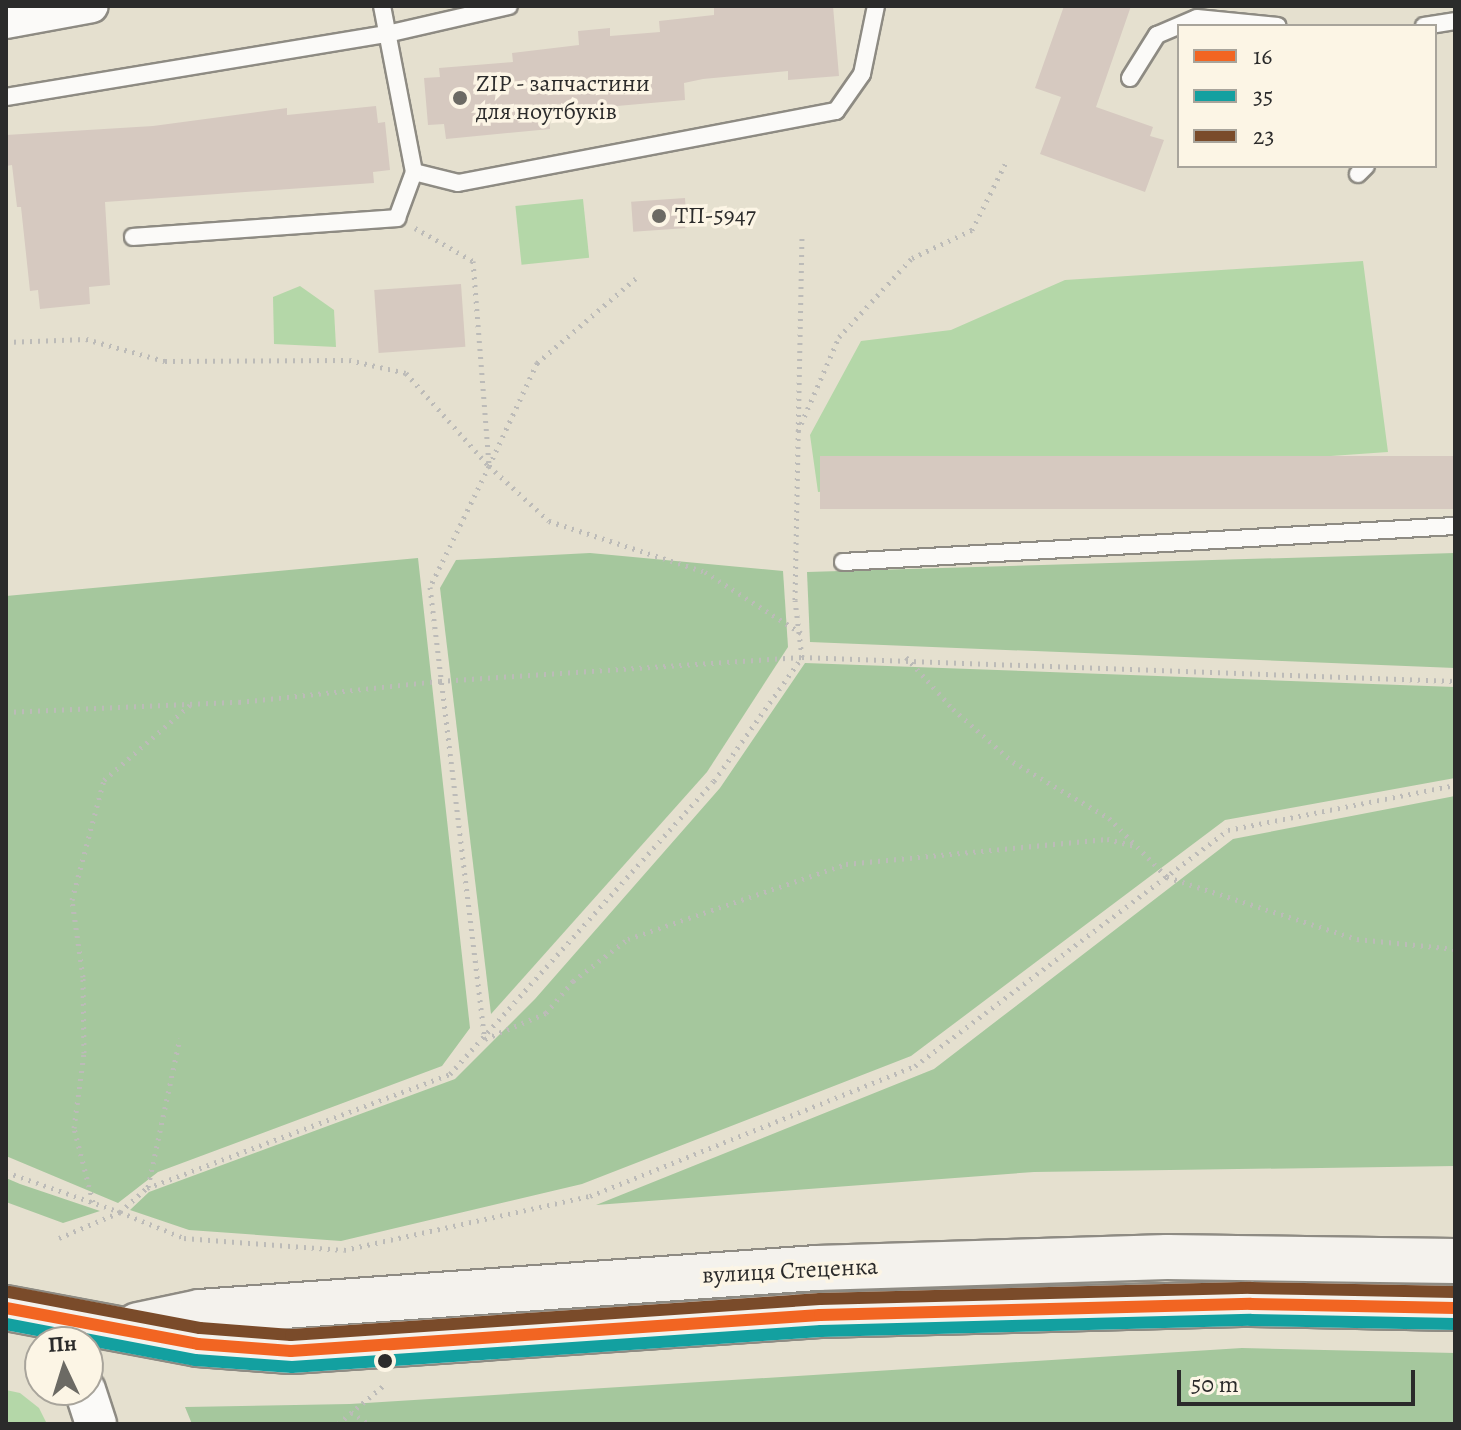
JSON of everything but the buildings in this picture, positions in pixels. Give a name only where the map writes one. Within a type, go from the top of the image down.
[{"type":"main road","name":"вулиця Стеценка","points":[[104,1330],[128,1328],[200,1312],[817,1268],[1167,1257],[1455,1261]]},
{"type":"main road","name":"вулиця Стеценка","points":[[128,1328],[198,1344],[291,1351],[820,1315],[1251,1304],[1455,1308]]},
{"type":"main road","name":"вулиця Стеценка","points":[[6,1308],[60,1326]]},
{"type":"street","points":[[6,22],[92,6]]},
{"type":"lane","points":[[133,237],[397,218],[414,172],[382,6]]},
{"type":"lane","points":[[6,97],[387,34],[509,6]]},
{"type":"lane","points":[[414,172],[458,183],[836,111],[862,74],[876,6]]},
{"type":"lane","points":[[1183,24],[1197,18],[1258,24]]},
{"type":"lane","points":[[1130,78],[1157,35],[1177,26]]},
{"type":"lane","points":[[843,562],[1455,526]]},
{"type":"path","points":[[796,436],[839,337],[912,258],[972,230],[1007,160]]},
{"type":"path","points":[[397,218],[473,261],[489,466]]},
{"type":"path","points":[[59,1238],[120,1212],[147,1188],[450,1074],[485,1039],[714,781],[802,657],[795,600],[802,234]]},
{"type":"path","points":[[485,1039],[430,587],[537,363],[636,278]]},
{"type":"path","points":[[6,342],[86,339],[165,361],[349,360],[406,373],[489,466],[549,521],[705,572],[801,633]]},
{"type":"path","points":[[6,712],[191,705],[440,681],[802,657],[906,657],[1455,681]]},
{"type":"path","points":[[906,657],[953,709],[1013,762],[1109,818],[1167,877],[1357,939],[1455,949]]},
{"type":"path","points":[[93,1202],[74,1128],[84,1053],[83,977],[72,900],[104,780],[191,705]]},
{"type":"path","points":[[6,1172],[184,1238],[344,1250],[590,1196],[915,1066],[1228,830],[1455,785]]},
{"type":"path","points":[[485,1039],[546,1013],[573,981],[628,939],[846,864],[1107,839],[1136,846]]},
{"type":"path","points":[[147,1188],[180,1038]]},
{"type":"path","points":[[338,1424],[383,1386]]},
{"type":"path","points":[[351,1412],[369,1424]]},
{"type":"green space","points":[[583,199],[589,258],[522,265],[515,206]]},
{"type":"green space","points":[[1363,261],[1388,452],[818,492],[810,435],[861,341],[951,330],[1065,280]]},
{"type":"green space","points":[[300,286],[334,310],[336,347],[274,344],[273,297]]},
{"type":"green space","points":[[590,553],[783,571],[788,647],[707,772],[491,1014],[440,588],[456,560]]},
{"type":"green space","points":[[1455,553],[1455,668],[810,642],[807,572]]},
{"type":"green space","points":[[418,558],[470,1028],[442,1066],[158,1172],[118,1203],[6,1156],[6,596]]},
{"type":"green space","points":[[805,663],[1455,687],[1455,778],[1225,820],[911,1056],[582,1184],[341,1241],[189,1230],[130,1210],[149,1192],[455,1079],[535,999],[720,788]]},
{"type":"green space","points":[[1455,796],[1455,1166],[1034,1172],[596,1205],[934,1069],[1233,839]]},
{"type":"green space","points":[[6,1178],[100,1211],[63,1223],[6,1202]]},
{"type":"green space","points":[[1242,1348],[1455,1353],[1455,1424],[192,1424],[185,1407],[350,1404]]},
{"type":"green space","points":[[6,1390],[24,1396],[24,1406],[39,1408],[47,1424],[6,1424]]},
{"type":"transit line","name":"23","points":[[9,1292],[200,1328],[291,1335],[820,1299],[1251,1288],[1455,1292]]},
{"type":"transit line","name":"16","points":[[6,1308],[198,1344],[291,1351],[820,1315],[1251,1304],[1455,1308]]},
{"type":"transit line","name":"35","points":[[6,1324],[195,1360],[292,1367],[821,1331],[1251,1320],[1455,1324]]},
{"type":"place","name":"ZIP - запчастини для ноутбуків","points":[[460,98]]},
{"type":"place","name":"ТП-5947","points":[[659,216]]}]
